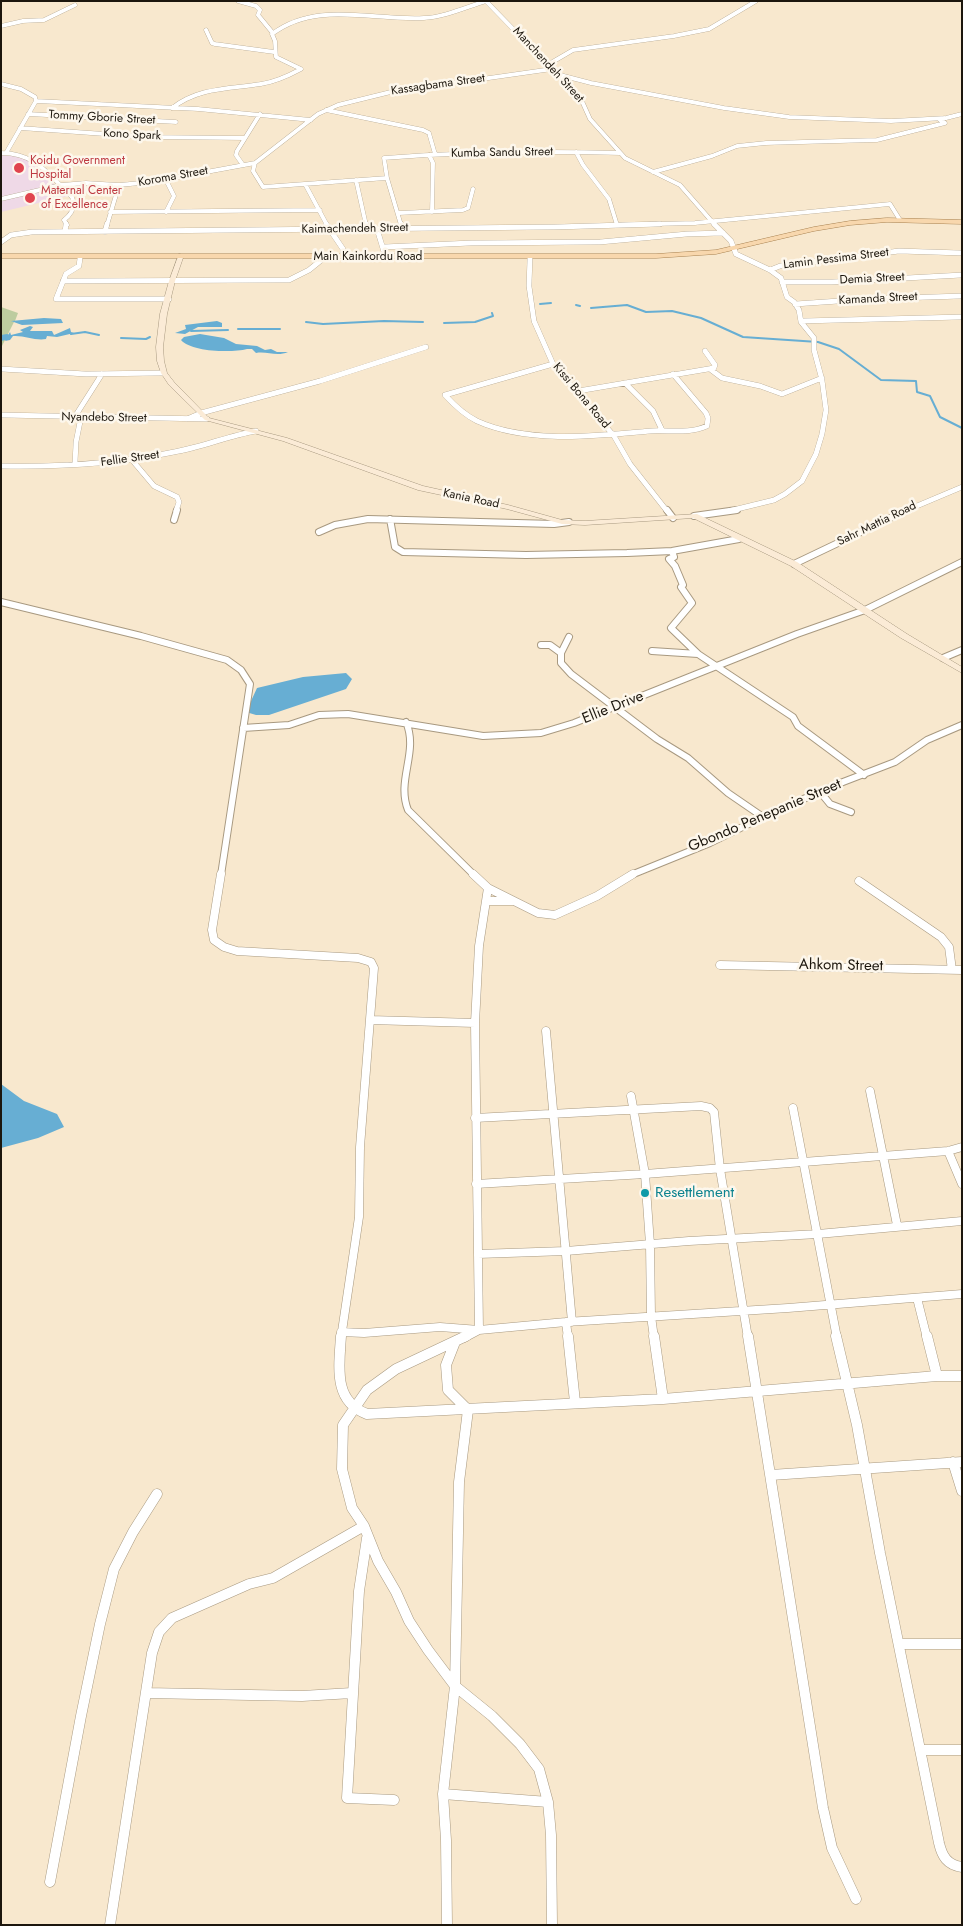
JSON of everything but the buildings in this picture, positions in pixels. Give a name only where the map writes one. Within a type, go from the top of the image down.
[{"type":"main road","name":"Main Kainkordu Road","points":[[1,257],[325,257],[384,253],[530,257],[708,255],[832,225],[900,220],[962,222]]},
{"type":"main road","points":[[180,256],[160,333],[164,373],[206,419]]},
{"type":"main road","points":[[278,256],[343,256]]},
{"type":"main road","points":[[493,256],[542,256]]},
{"type":"main road","points":[[36,257],[113,257]]},
{"type":"main road","name":"Kania Road","points":[[206,419],[256,431],[309,447],[421,488],[569,522],[694,516]]},
{"type":"main road","points":[[694,516],[794,564],[904,636],[962,671]]},
{"type":"street","points":[[172,108],[181,100],[193,96],[234,85],[266,82],[301,69],[276,57],[274,52],[275,41],[272,32],[258,15],[260,10],[256,6],[238,1]]},
{"type":"street","points":[[272,32],[290,22],[305,17],[362,14],[421,18],[444,15],[486,1]]},
{"type":"street","name":"Manchendeh Street","points":[[486,1],[514,28],[536,54],[558,74],[581,100],[590,119],[620,153],[629,161],[684,188],[712,222],[731,241],[736,248],[736,254],[770,270]]},
{"type":"street","points":[[550,66],[569,51],[580,48],[674,36],[709,29],[756,1]]},
{"type":"street","points":[[1,26],[23,21],[44,20],[75,5]]},
{"type":"street","points":[[206,30],[212,43],[274,52]]},
{"type":"street","name":"Kassagbama Street","points":[[255,163],[326,110],[386,92],[415,86],[461,82],[550,66]]},
{"type":"street","points":[[558,74],[591,83],[767,114],[873,120],[946,118]]},
{"type":"street","points":[[1,84],[27,92],[35,97],[36,101]]},
{"type":"street","points":[[36,101],[260,114],[311,120]]},
{"type":"street","points":[[36,101],[4,153],[31,158],[61,185],[75,201],[71,216],[64,220],[67,226],[64,232]]},
{"type":"street","points":[[326,110],[424,130],[429,133],[435,154]]},
{"type":"street","name":"Tommy Gborie Street","points":[[28,114],[176,122]]},
{"type":"street","points":[[243,164],[236,154],[260,114]]},
{"type":"street","points":[[653,172],[712,156],[737,146],[766,143],[876,140],[945,123],[940,120],[962,114]]},
{"type":"street","name":"Kono Spark","points":[[20,128],[147,137],[244,138]]},
{"type":"street","points":[[576,152],[584,169],[609,198],[617,225]]},
{"type":"street","name":"Kumba Sandu Street","points":[[387,178],[384,158],[435,154],[620,153]]},
{"type":"street","points":[[429,155],[432,163],[432,212]]},
{"type":"street","points":[[255,163],[253,171],[264,187],[387,178],[399,213],[402,229]]},
{"type":"street","name":"Koroma Street","points":[[1,198],[61,185],[86,183],[119,186],[166,180],[255,163]]},
{"type":"street","points":[[166,180],[174,196],[166,212]]},
{"type":"street","points":[[356,180],[367,229]]},
{"type":"street","points":[[305,184],[329,230],[343,249],[343,256]]},
{"type":"street","points":[[105,232],[119,186]]},
{"type":"street","points":[[399,213],[466,209],[474,189]]},
{"type":"street","name":"Kaimachendeh Street","points":[[1,242],[15,234],[64,232],[402,229],[712,222],[779,213],[890,204],[900,220]]},
{"type":"street","points":[[110,212],[320,210]]},
{"type":"street","points":[[377,229],[384,253],[471,243],[600,242],[687,234],[723,233]]},
{"type":"street","name":"Lamin Pessima Street","points":[[770,270],[780,266],[872,253],[899,251],[962,253]]},
{"type":"street","points":[[63,281],[173,279],[289,280],[298,277],[322,262],[325,257]]},
{"type":"street","name":"Kissi Bona Road","points":[[530,257],[529,286],[534,321],[553,364],[578,391],[614,436],[630,464],[673,518]]},
{"type":"street","points":[[80,258],[79,266],[68,272],[54,298],[168,299]]},
{"type":"street","points":[[694,516],[765,502],[787,493],[801,482],[821,439],[826,416],[822,378],[813,342],[814,338],[801,322],[799,310],[787,297],[781,278],[770,270]]},
{"type":"street","name":"Demia Street","points":[[782,282],[962,275]]},
{"type":"street","name":"Kamanda Street","points":[[795,304],[868,299],[962,296]]},
{"type":"street","points":[[801,322],[962,317]]},
{"type":"street","points":[[187,419],[200,413],[320,381],[426,348]]},
{"type":"street","points":[[578,391],[716,367],[705,351]]},
{"type":"street","points":[[553,364],[445,395],[457,408],[475,421],[494,428],[543,435],[614,436],[662,430],[698,429],[707,426],[708,418],[706,413],[673,374]]},
{"type":"street","points":[[1,369],[102,374],[164,373]]},
{"type":"street","points":[[710,369],[722,378],[766,388],[782,394],[822,378]]},
{"type":"street","points":[[74,418],[102,374]]},
{"type":"street","points":[[625,382],[631,391],[656,415],[657,423],[662,430]]},
{"type":"street","name":"Nyandebo Street","points":[[1,415],[74,418],[206,419]]},
{"type":"street","points":[[75,464],[76,442],[81,418]]},
{"type":"street","name":"Fellie Street","points":[[1,466],[132,460],[177,452],[256,431]]},
{"type":"street","points":[[132,460],[154,486],[177,497],[179,502],[174,520]]},
{"type":"street","name":"Sahr Mattia Road","points":[[794,564],[930,499],[962,487]]},
{"type":"street","points":[[318,532],[347,522],[390,519],[527,524],[569,522]]},
{"type":"street","points":[[390,519],[395,547],[403,552],[526,555],[672,551],[739,539]]},
{"type":"street","points":[[672,551],[674,557],[669,559],[675,566],[683,585],[681,587],[692,603],[671,628],[698,654],[715,667],[733,676],[792,717],[798,726],[864,775]]},
{"type":"street","name":"Ellie Drive","points":[[243,728],[289,725],[314,717],[340,713],[406,722],[482,736],[541,733],[617,707],[715,667],[865,610],[962,562]]},
{"type":"street","points":[[1,602],[115,629],[227,660],[238,666],[250,684],[212,930],[214,940],[224,947],[237,951],[358,958],[371,962],[374,978],[360,1147],[359,1217],[341,1332],[339,1382],[354,1409],[367,1414],[468,1410],[575,1402],[663,1399],[937,1376],[962,1376]]},
{"type":"street","points":[[569,637],[561,653],[561,663],[572,674],[657,739],[688,758],[728,793],[763,817]]},
{"type":"street","points":[[541,645],[550,645],[561,653]]},
{"type":"street","points":[[943,658],[962,650]]},
{"type":"street","points":[[652,652],[698,654]]},
{"type":"street","name":"Gbondo Penepanie Street","points":[[406,722],[410,732],[411,744],[403,789],[405,805],[421,824],[488,888],[527,909],[545,915],[555,915],[597,896],[636,872],[710,843],[763,817],[843,782],[895,762],[927,740],[962,725]]},
{"type":"street","points":[[821,793],[830,804],[851,812]]},
{"type":"street","points":[[859,881],[941,937],[948,946],[952,970]]},
{"type":"street","points":[[479,1330],[475,1023],[479,946],[488,888]]},
{"type":"street","points":[[486,900],[513,901]]},
{"type":"street","name":"Ahkom Street","points":[[720,965],[962,970]]},
{"type":"street","points":[[370,1020],[475,1023]]},
{"type":"street","points":[[546,1031],[572,1297],[569,1322],[575,1402]]},
{"type":"street","points":[[870,1091],[897,1225]]},
{"type":"street","points":[[631,1096],[645,1174],[650,1244],[651,1316],[663,1399]]},
{"type":"street","points":[[475,1118],[702,1106],[710,1108],[714,1112],[720,1169],[758,1391],[823,1808],[832,1848],[856,1898]]},
{"type":"street","points":[[794,1108],[818,1234],[829,1305],[857,1425],[898,1644],[942,1853],[946,1862],[955,1867],[962,1867]]},
{"type":"street","points":[[476,1184],[562,1180],[803,1163],[948,1151],[962,1147]]},
{"type":"street","points":[[948,1151],[962,1184]]},
{"type":"street","points":[[478,1254],[566,1251],[733,1240],[962,1221]]},
{"type":"street","points":[[341,1332],[364,1333],[440,1327],[479,1330],[962,1294]]},
{"type":"street","points":[[917,1298],[937,1376]]},
{"type":"street","points":[[479,1330],[396,1369],[367,1390],[343,1425],[342,1469],[352,1508],[364,1526],[367,1538],[409,1621],[428,1650],[455,1686],[492,1716],[520,1744],[539,1769],[548,1802],[551,1835],[552,1925]]},
{"type":"street","points":[[455,1342],[446,1365],[448,1390],[468,1410]]},
{"type":"street","points":[[447,1925],[446,1840],[443,1794],[455,1686],[460,1482],[468,1410]]},
{"type":"street","points":[[771,1475],[958,1462],[962,1491]]},
{"type":"street","points":[[50,1882],[86,1688],[114,1569],[133,1532],[157,1494]]},
{"type":"street","points":[[110,1925],[152,1653],[159,1632],[172,1618],[249,1584],[273,1578],[364,1526]]},
{"type":"street","points":[[367,1538],[360,1591],[352,1692],[347,1798],[394,1800]]},
{"type":"street","points":[[898,1644],[962,1644]]},
{"type":"street","points":[[146,1694],[302,1696],[352,1692]]},
{"type":"street","points":[[920,1750],[962,1750]]},
{"type":"street","points":[[443,1794],[548,1802]]},
{"type":"shaded area","points":[[1,155],[27,157],[68,196],[1,212]]},
{"type":"green space","points":[[1,307],[18,313],[15,321],[12,321],[14,322],[1,348]]},
{"type":"water","points":[[44,318],[61,319],[63,323],[22,325],[11,321]]},
{"type":"water","points":[[217,321],[222,323],[222,327],[198,327],[185,334],[175,333],[186,329],[185,325]]},
{"type":"water","points":[[30,326],[33,327],[30,331],[52,331],[54,335],[70,328],[71,332],[74,333],[57,337],[47,336],[46,339],[13,336],[10,340],[5,341],[10,332],[11,335],[23,332],[20,330]]},
{"type":"water","points":[[200,334],[224,338],[236,344],[257,346],[265,350],[271,349],[277,352],[288,352],[280,354],[256,353],[252,349],[232,351],[202,349],[186,344],[181,340],[184,337]]},
{"type":"water","points":[[346,673],[352,679],[346,689],[269,715],[256,715],[246,712],[257,688],[303,677]]},
{"type":"water","points":[[1,1084],[24,1101],[57,1114],[64,1127],[38,1138],[1,1148]]},
{"type":"waterway","points":[[540,304],[551,303]]},
{"type":"waterway","points":[[576,305],[580,306]]},
{"type":"waterway","points":[[591,308],[627,305],[646,312],[672,311],[701,318],[743,337],[818,342],[839,349],[881,380],[916,381],[917,392],[930,396],[940,417],[962,428]]},
{"type":"waterway","points":[[444,323],[475,322],[493,316],[492,313]]},
{"type":"waterway","points":[[306,322],[323,324],[384,321],[423,322]]},
{"type":"waterway","points":[[238,329],[280,329]]},
{"type":"waterway","points":[[191,331],[228,330]]},
{"type":"waterway","points":[[71,334],[85,332],[99,335]]},
{"type":"waterway","points":[[1,338],[7,337]]},
{"type":"waterway","points":[[121,338],[146,339],[150,337]]},
{"type":"place","name":"Koidu Government Hospital","points":[[19,168]]},
{"type":"place","name":"Maternal Center of Excellence","points":[[30,198]]},
{"type":"place","name":"Resettlement","points":[[645,1193]]}]
